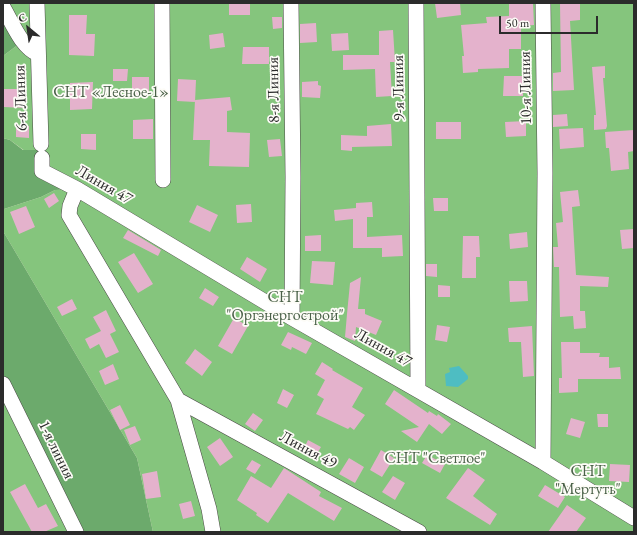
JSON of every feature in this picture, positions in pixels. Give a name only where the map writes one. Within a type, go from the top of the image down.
[{"type":"street","name":"6-я Линия","points":[[37,3],[41,151]]},
{"type":"street","points":[[162,3],[163,180]]},
{"type":"street","name":"8-я Линия","points":[[291,3],[293,177],[292,318]]},
{"type":"street","name":"9-я Линия","points":[[416,3],[418,388]]},
{"type":"street","name":"10-я Линия","points":[[543,3],[545,173],[543,462]]},
{"type":"street","points":[[3,7],[25,45],[30,51],[38,54]]},
{"type":"street","name":"Линия 47","points":[[41,151],[42,171],[77,189],[292,318],[418,388],[634,518]]},
{"type":"street","points":[[77,189],[70,206],[69,215],[178,400],[209,509],[213,532]]},
{"type":"street","name":"1-я линия","points":[[3,384],[76,532]]},
{"type":"street","name":"Линия 49","points":[[178,400],[419,532]]},
{"type":"green space","points":[[3,3],[634,3],[634,532],[153,532],[137,458],[3,231],[4,209],[41,197],[55,190],[76,189],[10,140],[3,138],[3,56],[23,41]]},
{"type":"green space","points":[[3,7],[23,41],[3,56]]},
{"type":"green space","points":[[3,138],[10,140],[23,150],[41,150],[42,171],[77,189],[55,190],[41,197],[4,209],[3,219]]},
{"type":"green space","points":[[3,231],[137,458],[153,532],[76,532],[3,384]]},
{"type":"green space","points":[[3,384],[76,532],[3,532]]},
{"type":"water","points":[[459,366],[468,376],[468,379],[458,387],[446,386],[445,374],[450,372],[449,368]]},
{"type":"building","points":[[229,3],[250,3],[250,15],[229,15]]},
{"type":"building","points":[[435,3],[460,3],[461,15],[437,18]]},
{"type":"building","points":[[509,3],[533,3],[534,25],[521,26],[521,49],[509,49],[509,68],[478,69],[478,72],[463,73],[462,56],[464,56],[461,25],[487,23],[486,17],[509,16]]},
{"type":"building","points":[[560,3],[580,3],[580,20],[570,21],[574,90],[553,91],[553,73],[561,72]]},
{"type":"building","points":[[69,15],[87,15],[86,34],[95,34],[94,56],[69,55]]},
{"type":"building","points":[[272,17],[282,17],[282,28],[273,29]]},
{"type":"building","points":[[316,23],[317,42],[300,43],[300,24]]},
{"type":"building","points":[[393,30],[395,62],[390,62],[392,96],[376,97],[375,69],[343,70],[343,55],[379,55],[379,31]]},
{"type":"building","points":[[223,33],[225,47],[210,49],[209,35]]},
{"type":"building","points":[[348,33],[349,50],[332,51],[331,34]]},
{"type":"building","points":[[243,47],[269,47],[269,64],[242,64]]},
{"type":"building","points":[[605,66],[605,78],[603,78],[607,126],[606,129],[594,130],[594,115],[596,115],[592,67]]},
{"type":"building","points":[[113,69],[128,69],[127,81],[113,81]]},
{"type":"building","points":[[504,76],[523,76],[523,96],[503,96]]},
{"type":"building","points":[[132,77],[149,77],[149,95],[132,95]]},
{"type":"building","points":[[178,79],[196,80],[195,102],[177,101]]},
{"type":"building","points":[[318,81],[318,85],[321,86],[320,98],[302,97],[302,82]]},
{"type":"building","points":[[93,82],[92,109],[70,110],[70,83]]},
{"type":"building","points":[[4,89],[25,89],[25,108],[4,107]]},
{"type":"building","points":[[230,97],[232,110],[227,111],[227,132],[250,133],[249,167],[209,166],[210,140],[193,140],[195,100]]},
{"type":"building","points":[[567,114],[568,126],[553,127],[553,115]]},
{"type":"building","points":[[153,119],[153,139],[133,139],[133,120]]},
{"type":"building","points":[[526,121],[526,136],[506,137],[505,122]]},
{"type":"building","points":[[436,122],[461,122],[461,139],[436,139]]},
{"type":"building","points":[[391,124],[392,146],[352,147],[352,151],[341,150],[341,135],[367,136],[367,126]]},
{"type":"building","points":[[16,126],[29,126],[29,138],[16,137]]},
{"type":"building","points":[[583,128],[584,147],[560,149],[559,129]]},
{"type":"building","points":[[634,130],[634,151],[628,152],[629,169],[611,171],[609,148],[606,148],[605,132]]},
{"type":"building","points":[[81,134],[96,134],[96,150],[81,149]]},
{"type":"building","points":[[280,139],[282,156],[269,157],[267,140]]},
{"type":"building","points":[[578,190],[580,206],[572,207],[576,275],[609,277],[608,287],[580,286],[580,311],[585,311],[586,328],[574,329],[573,316],[560,317],[559,267],[554,267],[553,247],[558,247],[556,223],[563,222],[560,192]]},
{"type":"building","points":[[54,193],[59,201],[49,208],[44,199]]},
{"type":"building","points":[[433,198],[448,198],[448,211],[434,211]]},
{"type":"building","points":[[372,202],[373,217],[367,217],[367,237],[402,235],[403,256],[382,257],[382,248],[353,248],[353,219],[335,221],[334,210],[356,208],[356,203]]},
{"type":"building","points":[[251,204],[252,222],[237,223],[236,205]]},
{"type":"building","points":[[197,205],[218,215],[210,232],[189,222]]},
{"type":"building","points":[[26,206],[35,227],[19,234],[10,212]]},
{"type":"building","points":[[634,229],[634,248],[622,249],[620,230]]},
{"type":"building","points":[[128,230],[161,250],[158,256],[123,238]]},
{"type":"building","points":[[527,232],[528,247],[510,249],[509,234]]},
{"type":"building","points":[[321,235],[321,251],[305,251],[305,236]]},
{"type":"building","points":[[463,236],[479,236],[480,257],[476,257],[476,278],[462,278]]},
{"type":"building","points":[[134,253],[153,284],[138,293],[118,262]]},
{"type":"building","points":[[247,257],[267,269],[260,282],[240,269]]},
{"type":"building","points":[[312,261],[335,262],[333,285],[310,283]]},
{"type":"building","points":[[426,264],[437,264],[437,277],[426,276]]},
{"type":"building","points":[[361,277],[358,309],[365,309],[365,314],[382,321],[376,335],[356,327],[355,341],[345,337],[347,314],[350,283]]},
{"type":"building","points":[[509,281],[527,281],[528,301],[510,302]]},
{"type":"building","points":[[438,285],[450,286],[450,297],[438,297]]},
{"type":"building","points":[[205,288],[219,297],[213,306],[199,298]]},
{"type":"building","points":[[72,299],[77,309],[62,316],[57,307]]},
{"type":"building","points":[[106,310],[116,331],[110,334],[119,352],[106,358],[99,344],[90,349],[85,339],[101,331],[93,317]]},
{"type":"building","points":[[234,318],[248,326],[232,354],[218,346]]},
{"type":"building","points":[[437,325],[450,327],[447,342],[435,340]]},
{"type":"building","points":[[532,326],[534,376],[523,377],[521,342],[509,342],[508,328]]},
{"type":"building","points":[[288,332],[312,343],[306,354],[292,347],[291,350],[281,345]]},
{"type":"building","points":[[561,342],[580,342],[580,353],[600,353],[599,357],[609,357],[609,368],[620,367],[621,379],[578,379],[578,392],[559,393],[559,378],[562,378]]},
{"type":"building","points":[[195,349],[212,362],[202,376],[185,363]]},
{"type":"building","points":[[322,362],[333,369],[332,370],[363,388],[352,407],[365,415],[354,430],[350,427],[348,429],[316,414],[324,399],[317,395],[325,380],[315,374]]},
{"type":"building","points":[[113,364],[119,379],[105,385],[99,371]]},
{"type":"building","points":[[283,389],[294,395],[287,408],[277,403]]},
{"type":"building","points":[[394,390],[428,413],[429,411],[437,416],[438,414],[451,424],[442,434],[429,424],[417,442],[401,431],[419,427],[385,404]]},
{"type":"building","points":[[120,405],[130,425],[120,430],[110,410]]},
{"type":"building","points":[[253,413],[263,420],[255,431],[245,424]]},
{"type":"building","points":[[597,414],[608,414],[608,427],[598,427]]},
{"type":"building","points":[[571,418],[585,422],[580,438],[566,434]]},
{"type":"building","points":[[135,426],[141,440],[130,445],[124,430]]},
{"type":"building","points":[[220,438],[233,457],[220,466],[207,447]]},
{"type":"building","points":[[308,440],[321,447],[314,459],[302,452]]},
{"type":"building","points":[[381,450],[394,458],[382,477],[370,470]]},
{"type":"building","points":[[427,455],[445,464],[440,473],[422,463]]},
{"type":"building","points":[[349,458],[364,467],[355,483],[339,474]]},
{"type":"building","points":[[252,460],[261,465],[255,474],[246,469]]},
{"type":"building","points":[[610,464],[630,465],[629,482],[609,481]]},
{"type":"building","points":[[284,468],[321,492],[319,496],[342,508],[334,521],[288,493],[268,523],[256,515],[257,513],[237,500],[251,476],[271,488]]},
{"type":"building","points":[[468,468],[485,480],[473,496],[497,514],[490,525],[446,498]]},
{"type":"building","points":[[157,471],[161,497],[146,499],[142,474]]},
{"type":"building","points":[[393,476],[405,483],[395,500],[382,492]]},
{"type":"building","points":[[25,484],[38,508],[46,504],[58,526],[44,532],[32,532],[10,492]]},
{"type":"building","points":[[545,485],[565,497],[558,508],[538,496]]},
{"type":"building","points":[[191,501],[195,516],[183,519],[179,504]]},
{"type":"building","points":[[567,505],[586,518],[576,532],[548,532]]},
{"type":"park label","name":"СНТ «Лесное-1»","points":[[111,93]]},
{"type":"park label","name":"СНТ \"Оргэнергострой\"","points":[[285,307]]},
{"type":"park label","name":"СНТ \"Светлое\"","points":[[435,459]]},
{"type":"park label","name":"СНТ \"Мертуть\"","points":[[588,481]]}]
